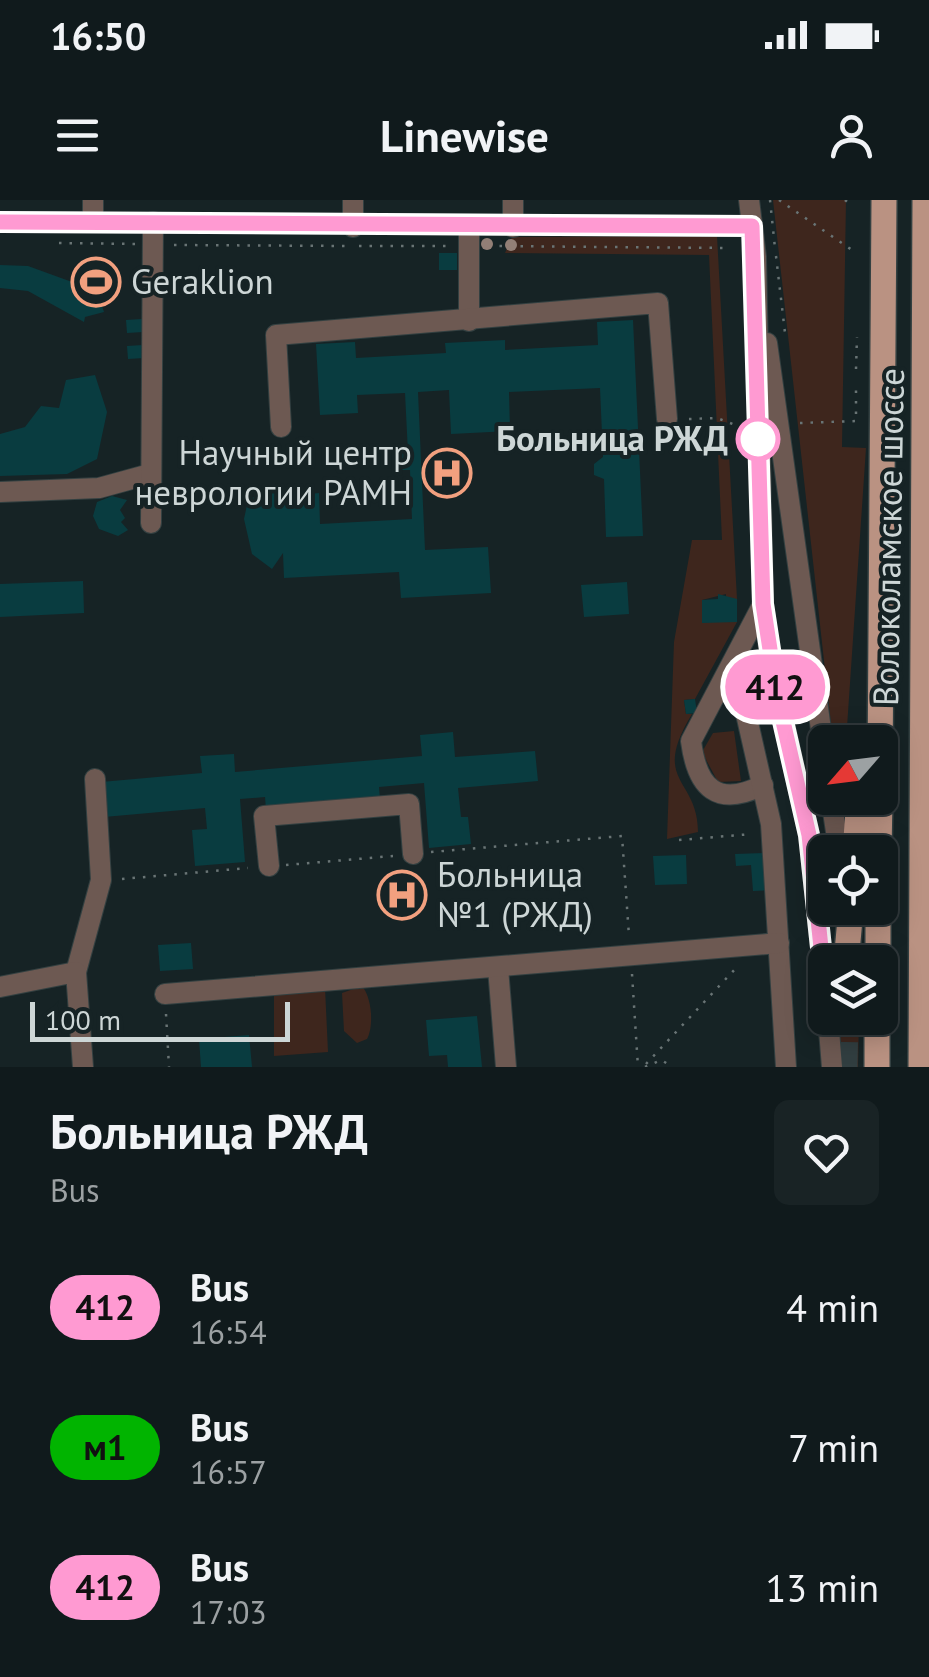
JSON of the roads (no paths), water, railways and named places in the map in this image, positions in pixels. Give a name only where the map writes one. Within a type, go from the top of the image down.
[{"type":"main road","name":"Волоколамское шоссе","points":[[881,725],[884,200]]},
{"type":"main road","name":"Волоколамское шоссе","points":[[921,1067],[921,639],[928,470],[925,200]]},
{"type":"main road","points":[[864,725],[884,460]]},
{"type":"main road","name":"Волоколамское шоссе","points":[[923,934],[929,992]]},
{"type":"main road","points":[[877,1067],[878,1035]]},
{"type":"street","points":[[93,200],[93,222]]},
{"type":"street","points":[[352,227],[353,200]]},
{"type":"street","points":[[513,200],[513,227]]},
{"type":"street","points":[[749,200],[820,725]]},
{"type":"street","points":[[0,222],[352,227],[470,237],[513,227],[752,226]]},
{"type":"street","points":[[151,523],[153,222]]},
{"type":"street","points":[[469,320],[470,237]]},
{"type":"street","points":[[756,257],[763,604],[772,670],[809,835],[821,945]]},
{"type":"street","points":[[282,427],[276,336],[658,304],[667,420]]},
{"type":"street","points":[[0,492],[99,488],[150,474]]},
{"type":"street","points":[[763,604],[691,741],[702,782],[717,794],[746,794],[764,785]]},
{"type":"street","points":[[921,639],[929,682]]},
{"type":"street","points":[[734,661],[764,785],[774,849],[769,944],[786,1067]]},
{"type":"street","points":[[740,687],[745,672],[772,670],[804,677],[814,685]]},
{"type":"street","points":[[82,1067],[76,972],[101,880],[95,779]]},
{"type":"street","points":[[269,866],[264,816],[409,804],[414,854]]},
{"type":"street","points":[[165,994],[769,944]]},
{"type":"street","points":[[498,968],[506,1067]]},
{"type":"street","points":[[0,987],[76,972]]},
{"type":"street","points":[[829,1035],[832,1067]]},
{"type":"tunnel","points":[[845,1067],[846,1035]]},
{"type":"place","name":"Geraklion","points":[[96,282]]},
{"type":"place","name":"Больница РЖД","points":[[758,439]]},
{"type":"place","name":"Научный центр неврологии РАМН","points":[[447,473]]},
{"type":"place","name":"Больница №1 (РЖД)","points":[[402,895]]}]
